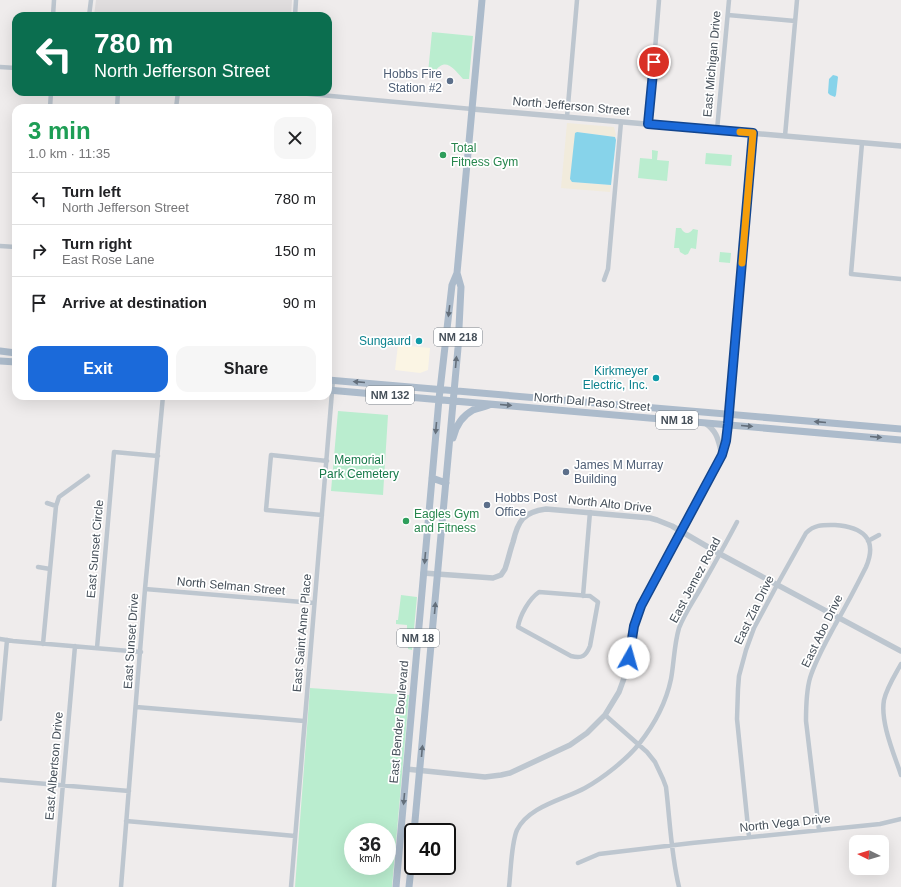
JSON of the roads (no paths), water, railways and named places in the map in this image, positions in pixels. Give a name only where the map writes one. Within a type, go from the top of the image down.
[{"type":"main road","name":"East Bender Boulevard","points":[[396,887],[440,389],[452,286],[457,273],[482,0]]},
{"type":"main road","name":"East Bender Boulevard","points":[[415,823],[458,348],[461,286],[457,273]]},
{"type":"main road","points":[[0,351],[12,352]]},
{"type":"main road","points":[[0,361],[12,362]]},
{"type":"main road","name":"North Dal Paso Street","points":[[332,380],[901,429]]},
{"type":"main road","name":"North Dal Paso Street","points":[[332,390],[901,440]]},
{"type":"main road","points":[[450,445],[458,424],[464,417],[474,410],[491,404]]},
{"type":"main road","points":[[432,478],[446,483]]},
{"type":"main road","points":[[410,887],[411,875]]},
{"type":"street","points":[[53,12],[54,0]]},
{"type":"street","points":[[90,12],[91,0]]},
{"type":"street","points":[[295,12],[296,0]]},
{"type":"street","points":[[567,117],[577,0]]},
{"type":"street","points":[[648,124],[659,0]]},
{"type":"street","name":"East Michigan Drive","points":[[718,130],[729,0]]},
{"type":"street","points":[[785,136],[797,0]]},
{"type":"street","points":[[728,15],[795,21]]},
{"type":"street","points":[[0,67],[12,68]]},
{"type":"street","name":"North Jefferson Street","points":[[331,96],[901,146]]},
{"type":"street","points":[[604,280],[608,269],[621,122]]},
{"type":"street","points":[[406,769],[485,777],[510,773],[570,745],[587,733],[605,715],[619,692],[627,670],[634,626],[641,606],[722,455],[726,441],[753,133]]},
{"type":"street","points":[[862,143],[851,274],[901,279]]},
{"type":"street","points":[[0,246],[12,247]]},
{"type":"street","name":"East Sunset Drive","points":[[121,887],[163,400]]},
{"type":"street","name":"East Saint Anne Place","points":[[291,887],[327,461],[330,400]]},
{"type":"street","points":[[704,422],[715,431],[722,455]]},
{"type":"street","name":"East Sunset Circle","points":[[96,648],[114,452],[158,456]]},
{"type":"street","points":[[322,515],[266,510],[271,455],[327,461]]},
{"type":"street","points":[[43,644],[56,506],[60,497],[88,476]]},
{"type":"street","points":[[47,503],[56,506]]},
{"type":"street","name":"North Alto Drive","points":[[424,573],[493,578],[501,575],[505,569],[516,530],[521,521],[531,512],[538,510],[546,509],[590,512],[650,518],[658,520],[680,531],[901,651]]},
{"type":"street","points":[[583,596],[590,512]]},
{"type":"street","name":"East Jemez Road","points":[[509,887],[513,842],[517,830],[527,817],[544,806],[600,779],[619,764],[638,745],[657,717],[670,680],[677,636],[682,622],[737,522]]},
{"type":"street","name":"East Zia Drive","points":[[749,837],[737,707],[742,661],[749,640],[777,585],[806,533],[810,529],[819,525],[844,526],[857,530],[866,537],[868,541]]},
{"type":"street","points":[[868,541],[879,535]]},
{"type":"street","name":"East Abo Drive","points":[[819,830],[806,721],[807,694],[814,666],[869,560],[871,554],[868,541]]},
{"type":"street","points":[[38,567],[50,569]]},
{"type":"street","name":"North Selman Street","points":[[146,589],[314,603]]},
{"type":"street","points":[[539,592],[583,596],[590,596],[598,602],[590,646],[588,652],[582,657],[578,658],[571,656],[518,628],[519,620],[533,596],[539,592]]},
{"type":"street","points":[[0,639],[141,652]]},
{"type":"street","points":[[0,719],[7,640]]},
{"type":"street","name":"East Albertson Drive","points":[[54,887],[75,646]]},
{"type":"street","points":[[901,664],[884,699],[883,711],[886,730],[901,775]]},
{"type":"street","points":[[136,707],[304,721]]},
{"type":"street","points":[[605,715],[647,752],[655,762],[664,779],[674,867],[679,887]]},
{"type":"street","points":[[0,780],[129,791]]},
{"type":"street","name":"North Vega Drive","points":[[578,863],[600,854],[672,845],[880,824],[901,820]]},
{"type":"street","points":[[126,821],[295,836]]},
{"type":"water","points":[[833,75],[838,77],[835,97],[828,93],[829,79]]},
{"type":"water","points":[[575,133],[615,137],[616,140],[611,185],[572,182],[570,179]]},
{"type":"place","name":"Hobbs Fire Station #2","points":[[450,81]]},
{"type":"place","name":"Total Fitness Gym","points":[[443,155]]},
{"type":"place","name":"Sungaurd","points":[[419,341]]},
{"type":"place","name":"Kirkmeyer Electric, Inc.","points":[[656,378]]},
{"type":"place","name":"James M Murray Building","points":[[566,472]]},
{"type":"place","name":"Hobbs Post Office","points":[[487,505]]},
{"type":"place","name":"Eagles Gym and Fitness","points":[[406,521]]},
{"type":"park label","name":"Memorial Park Cemetery","points":[[359,467]]}]
